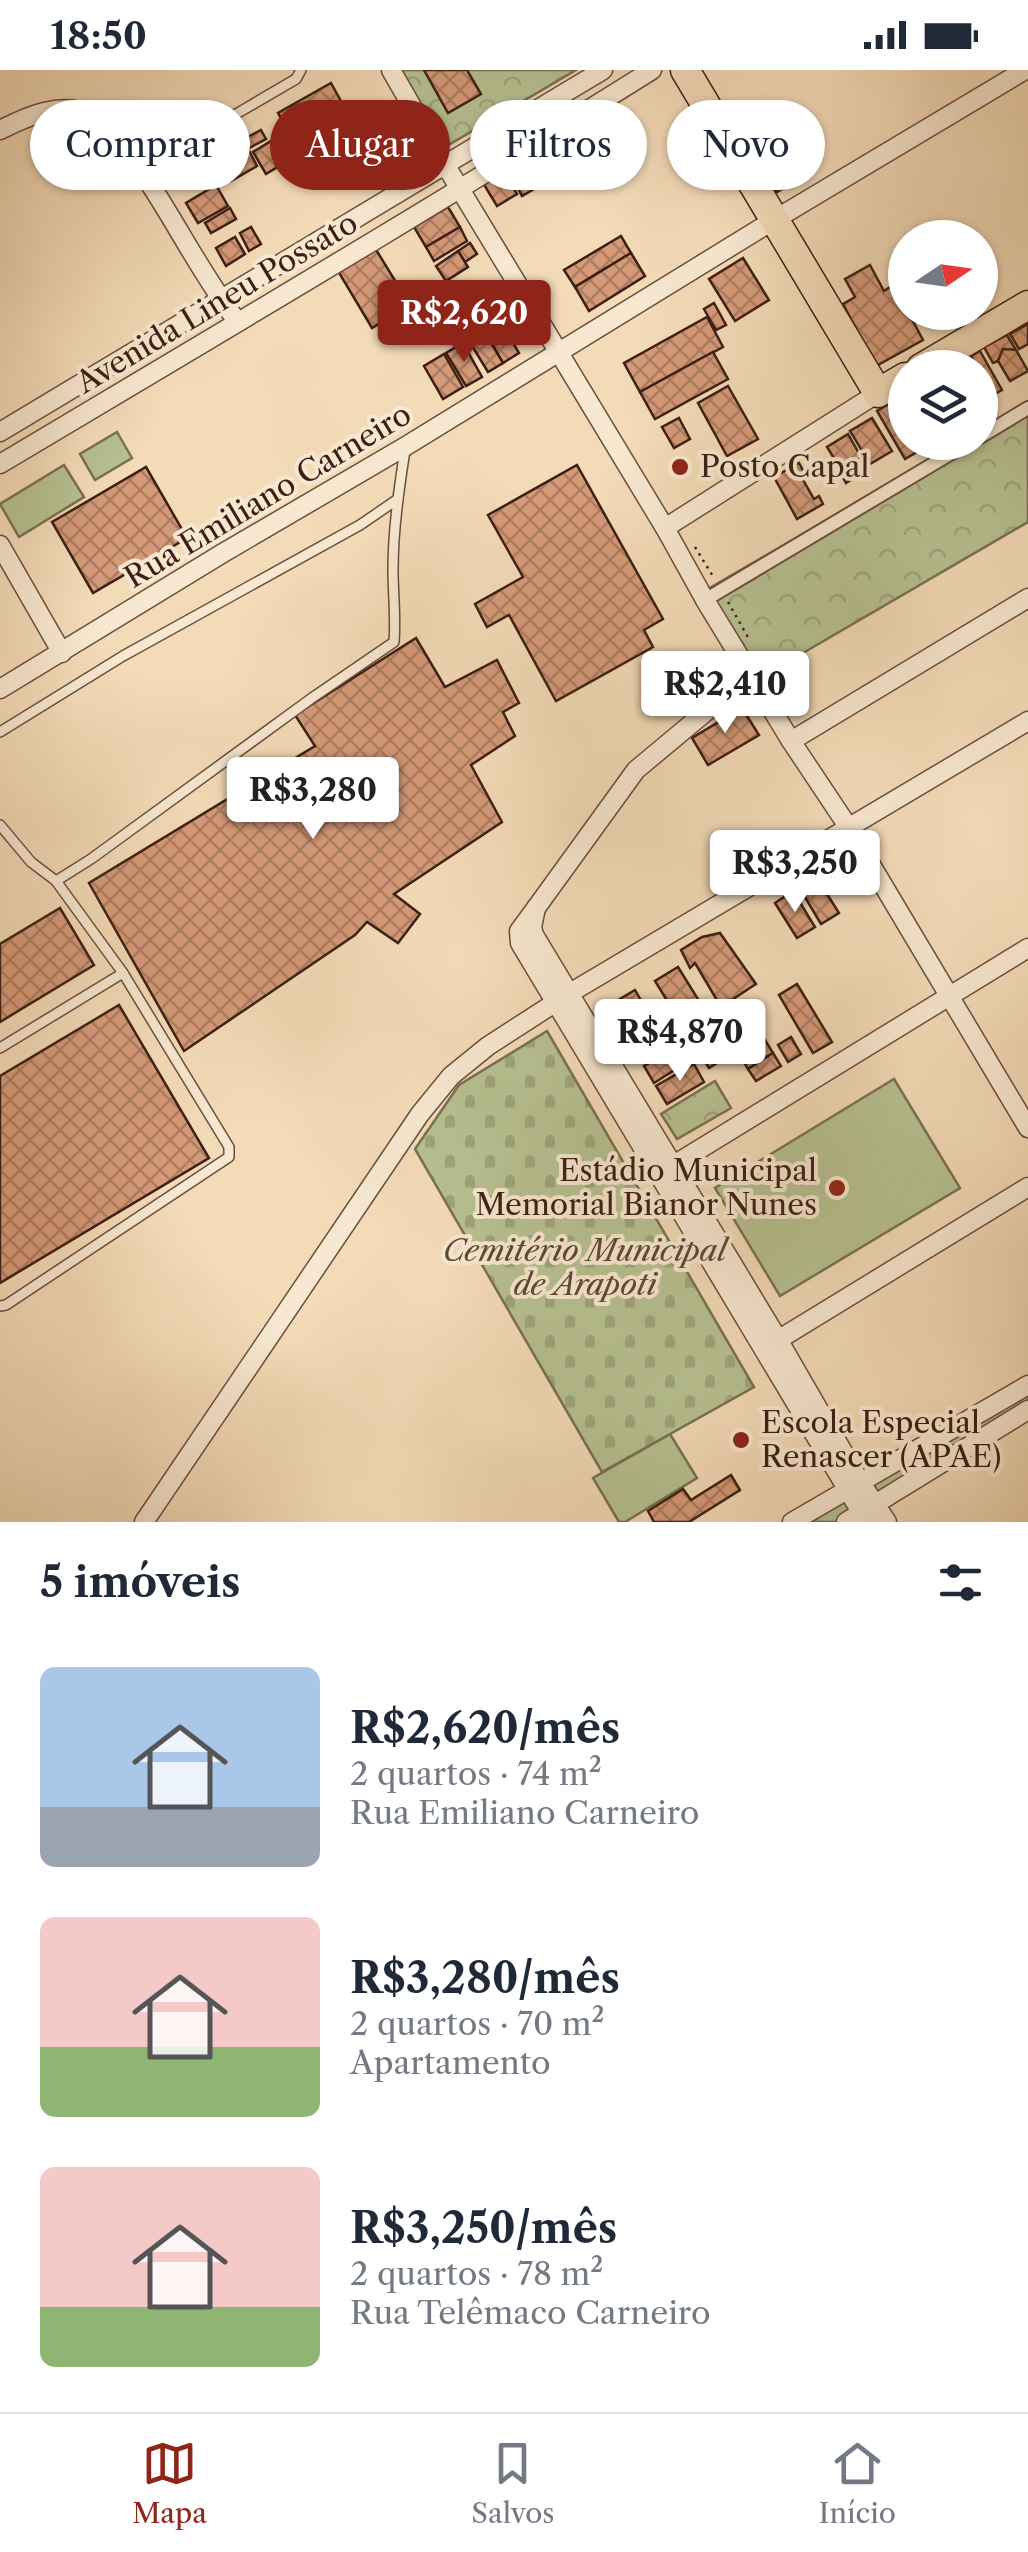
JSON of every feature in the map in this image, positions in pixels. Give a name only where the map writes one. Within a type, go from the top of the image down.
[{"type":"main road","points":[[685,70],[878,393],[888,387]]},
{"type":"main road","points":[[952,350],[1028,305]]},
{"type":"street","points":[[392,70],[409,100]]},
{"type":"street","name":"Avenida Lineu Possato","points":[[450,164],[603,70]]},
{"type":"street","name":"Avenida Lineu Possato","points":[[0,464],[462,189],[652,70]]},
{"type":"street","name":"Rua Emiliano Carneiro","points":[[0,689],[1025,70]]},
{"type":"street","points":[[0,130],[30,115]]},
{"type":"street","points":[[450,172],[705,600],[848,828],[1028,1128]]},
{"type":"street","points":[[154,190],[236,321]]},
{"type":"street","name":"Avenida Lineu Possato","points":[[0,432],[406,190]]},
{"type":"street","points":[[362,216],[376,240]]},
{"type":"street","points":[[665,528],[878,393]]},
{"type":"street","points":[[998,426],[1028,408]]},
{"type":"street","points":[[705,600],[940,460]]},
{"type":"street","points":[[0,545],[62,652]]},
{"type":"street","points":[[790,740],[1028,598]]},
{"type":"street","points":[[750,674],[636,770],[536,908],[532,926],[562,998],[855,1486],[863,1515]]},
{"type":"street","points":[[144,1522],[420,1114],[451,1076],[488,1046],[562,998],[1028,721]]},
{"type":"street","points":[[666,1170],[1028,948]]},
{"type":"street","points":[[771,1345],[1028,1187]]},
{"type":"street","points":[[792,1522],[1028,1385]]},
{"type":"street","points":[[863,1515],[1028,1410]]},
{"type":"street","points":[[863,1515],[887,1522]]},
{"type":"lane","points":[[250,106],[296,79],[302,70]]},
{"type":"lane","points":[[56,882],[394,642],[393,568],[406,446]]},
{"type":"lane","points":[[0,732],[123,656],[360,525],[398,499]]},
{"type":"lane","points":[[0,825],[31,862],[56,882],[123,973],[230,1147],[229,1157],[0,1306]]},
{"type":"lane","points":[[0,1048],[123,973]]},
{"type":"green space","points":[[400,70],[576,70],[525,100],[470,100],[470,132],[450,144],[450,100],[418,100]]},
{"type":"green space","points":[[1028,402],[1028,522],[760,678],[708,589],[930,460],[998,460],[998,427]]},
{"type":"green space","points":[[117,432],[132,458],[95,480],[80,454]]},
{"type":"green space","points":[[64,465],[84,497],[19,537],[0,504]]},
{"type":"green space","name":"Cemitério Municipal de Arapoti","points":[[547,1031],[754,1387],[602,1472],[415,1149],[459,1085]]},
{"type":"green space","name":"Estádio Municipal Memorial Bianor Nunes","points":[[894,1079],[960,1188],[780,1296],[715,1188]]},
{"type":"green space","points":[[715,1081],[731,1108],[677,1139],[661,1114]]},
{"type":"green space","points":[[1028,1392],[1028,1406],[837,1522],[798,1522]]},
{"type":"green space","points":[[670,1434],[697,1478],[619,1522],[593,1478]]},
{"type":"building","points":[[424,70],[467,70],[481,94],[450,112],[450,100],[441,100]]},
{"type":"building","points":[[331,83],[340,100],[301,100]]},
{"type":"building","points":[[261,130],[266,139],[250,147],[250,136]]},
{"type":"building","points":[[270,142],[270,172],[266,174],[253,152]]},
{"type":"building","points":[[208,190],[219,190],[228,206],[198,223],[186,203]]},
{"type":"building","points":[[487,190],[515,190],[517,194],[497,206]]},
{"type":"building","points":[[448,207],[460,227],[426,247],[414,227]]},
{"type":"building","points":[[230,208],[236,219],[211,233],[205,223]]},
{"type":"building","points":[[251,227],[261,244],[249,251],[240,233]]},
{"type":"building","points":[[460,227],[467,241],[434,261],[426,247]]},
{"type":"building","points":[[621,236],[631,253],[575,287],[564,270]]},
{"type":"building","points":[[235,237],[245,254],[226,266],[216,248]]},
{"type":"building","points":[[470,243],[477,254],[465,262],[458,251]]},
{"type":"building","points":[[375,248],[410,305],[372,328],[338,271]]},
{"type":"building","points":[[458,251],[468,267],[446,281],[436,266]]},
{"type":"building","points":[[631,253],[645,276],[589,311],[575,287]]},
{"type":"building","points":[[743,258],[769,300],[735,321],[709,279]]},
{"type":"building","points":[[870,265],[884,291],[888,288],[888,330],[918,330],[923,340],[905,350],[888,350],[888,359],[876,366],[843,304],[855,297],[845,279]]},
{"type":"building","points":[[501,290],[510,306],[475,327],[465,311]]},
{"type":"building","points":[[714,303],[726,325],[716,330],[704,309]]},
{"type":"building","points":[[498,317],[519,353],[503,363],[482,327]]},
{"type":"building","points":[[707,317],[723,347],[640,392],[624,363]]},
{"type":"building","points":[[1028,324],[1028,344],[1019,349],[1010,334]]},
{"type":"building","points":[[482,327],[503,363],[488,372],[466,336]]},
{"type":"building","points":[[1007,335],[1016,350],[1003,349],[998,361],[998,350],[984,347]]},
{"type":"building","points":[[463,343],[482,377],[466,386],[446,353]]},
{"type":"building","points":[[1003,349],[1016,350],[1028,371],[1010,381],[998,361]]},
{"type":"building","points":[[713,352],[728,379],[655,419],[640,392]]},
{"type":"building","points":[[444,354],[463,387],[443,399],[424,366]]},
{"type":"building","points":[[728,386],[758,439],[727,456],[698,403]]},
{"type":"building","points":[[888,404],[888,430],[877,411]]},
{"type":"building","points":[[679,418],[690,439],[674,448],[662,427]]},
{"type":"building","points":[[872,418],[888,444],[888,453],[870,464],[850,431]]},
{"type":"building","points":[[848,434],[861,457],[841,470],[827,447]]},
{"type":"building","points":[[863,462],[868,469],[846,483],[842,476]]},
{"type":"building","points":[[799,463],[814,499],[819,496],[823,504],[797,519],[774,477]]},
{"type":"building","points":[[577,465],[663,619],[644,630],[653,647],[556,701],[509,615],[487,627],[475,604],[523,577],[488,515]]},
{"type":"building","points":[[146,467],[187,538],[93,593],[52,522]]},
{"type":"building","points":[[416,638],[445,687],[497,660],[519,703],[503,712],[515,736],[471,765],[502,822],[394,894],[420,914],[398,943],[367,922],[355,935],[184,1051],[89,883],[315,746],[295,715]]},
{"type":"building","points":[[742,708],[759,735],[708,765],[692,738]]},
{"type":"building","points":[[817,878],[839,913],[821,924],[800,889]]},
{"type":"building","points":[[793,891],[815,927],[797,938],[775,903]]},
{"type":"building","points":[[60,908],[94,965],[0,1022],[0,944]]},
{"type":"building","points":[[720,933],[756,984],[721,1007],[695,963],[690,968],[681,950],[702,937]]},
{"type":"building","points":[[678,967],[706,1012],[683,1027],[655,981]]},
{"type":"building","points":[[797,984],[832,1042],[813,1053],[779,995]]},
{"type":"building","points":[[635,990],[665,1042],[645,1054],[615,1002]]},
{"type":"building","points":[[119,1005],[209,1158],[0,1283],[0,1076]]},
{"type":"building","points":[[745,1007],[757,1026],[732,1042],[720,1023]]},
{"type":"building","points":[[757,1026],[765,1040],[740,1056],[732,1042]]},
{"type":"building","points":[[705,1037],[720,1061],[709,1068],[694,1044]]},
{"type":"building","points":[[791,1037],[801,1054],[788,1062],[778,1045]]},
{"type":"building","points":[[765,1040],[773,1053],[748,1069],[740,1056]]},
{"type":"building","points":[[681,1044],[690,1060],[654,1083],[644,1066]]},
{"type":"building","points":[[773,1053],[781,1066],[756,1081],[748,1069]]},
{"type":"building","points":[[694,1064],[704,1082],[667,1104],[656,1086]]},
{"type":"building","points":[[731,1475],[740,1490],[689,1522],[654,1522],[648,1511],[683,1489],[691,1500]]},
{"type":"place","name":"Posto Capal","points":[[680,467]]},
{"type":"place","name":"Estádio Municipal Memorial Bianor Nunes","points":[[837,1188]]},
{"type":"place","name":"Escola Especial Renascer (APAE)","points":[[741,1440]]}]
